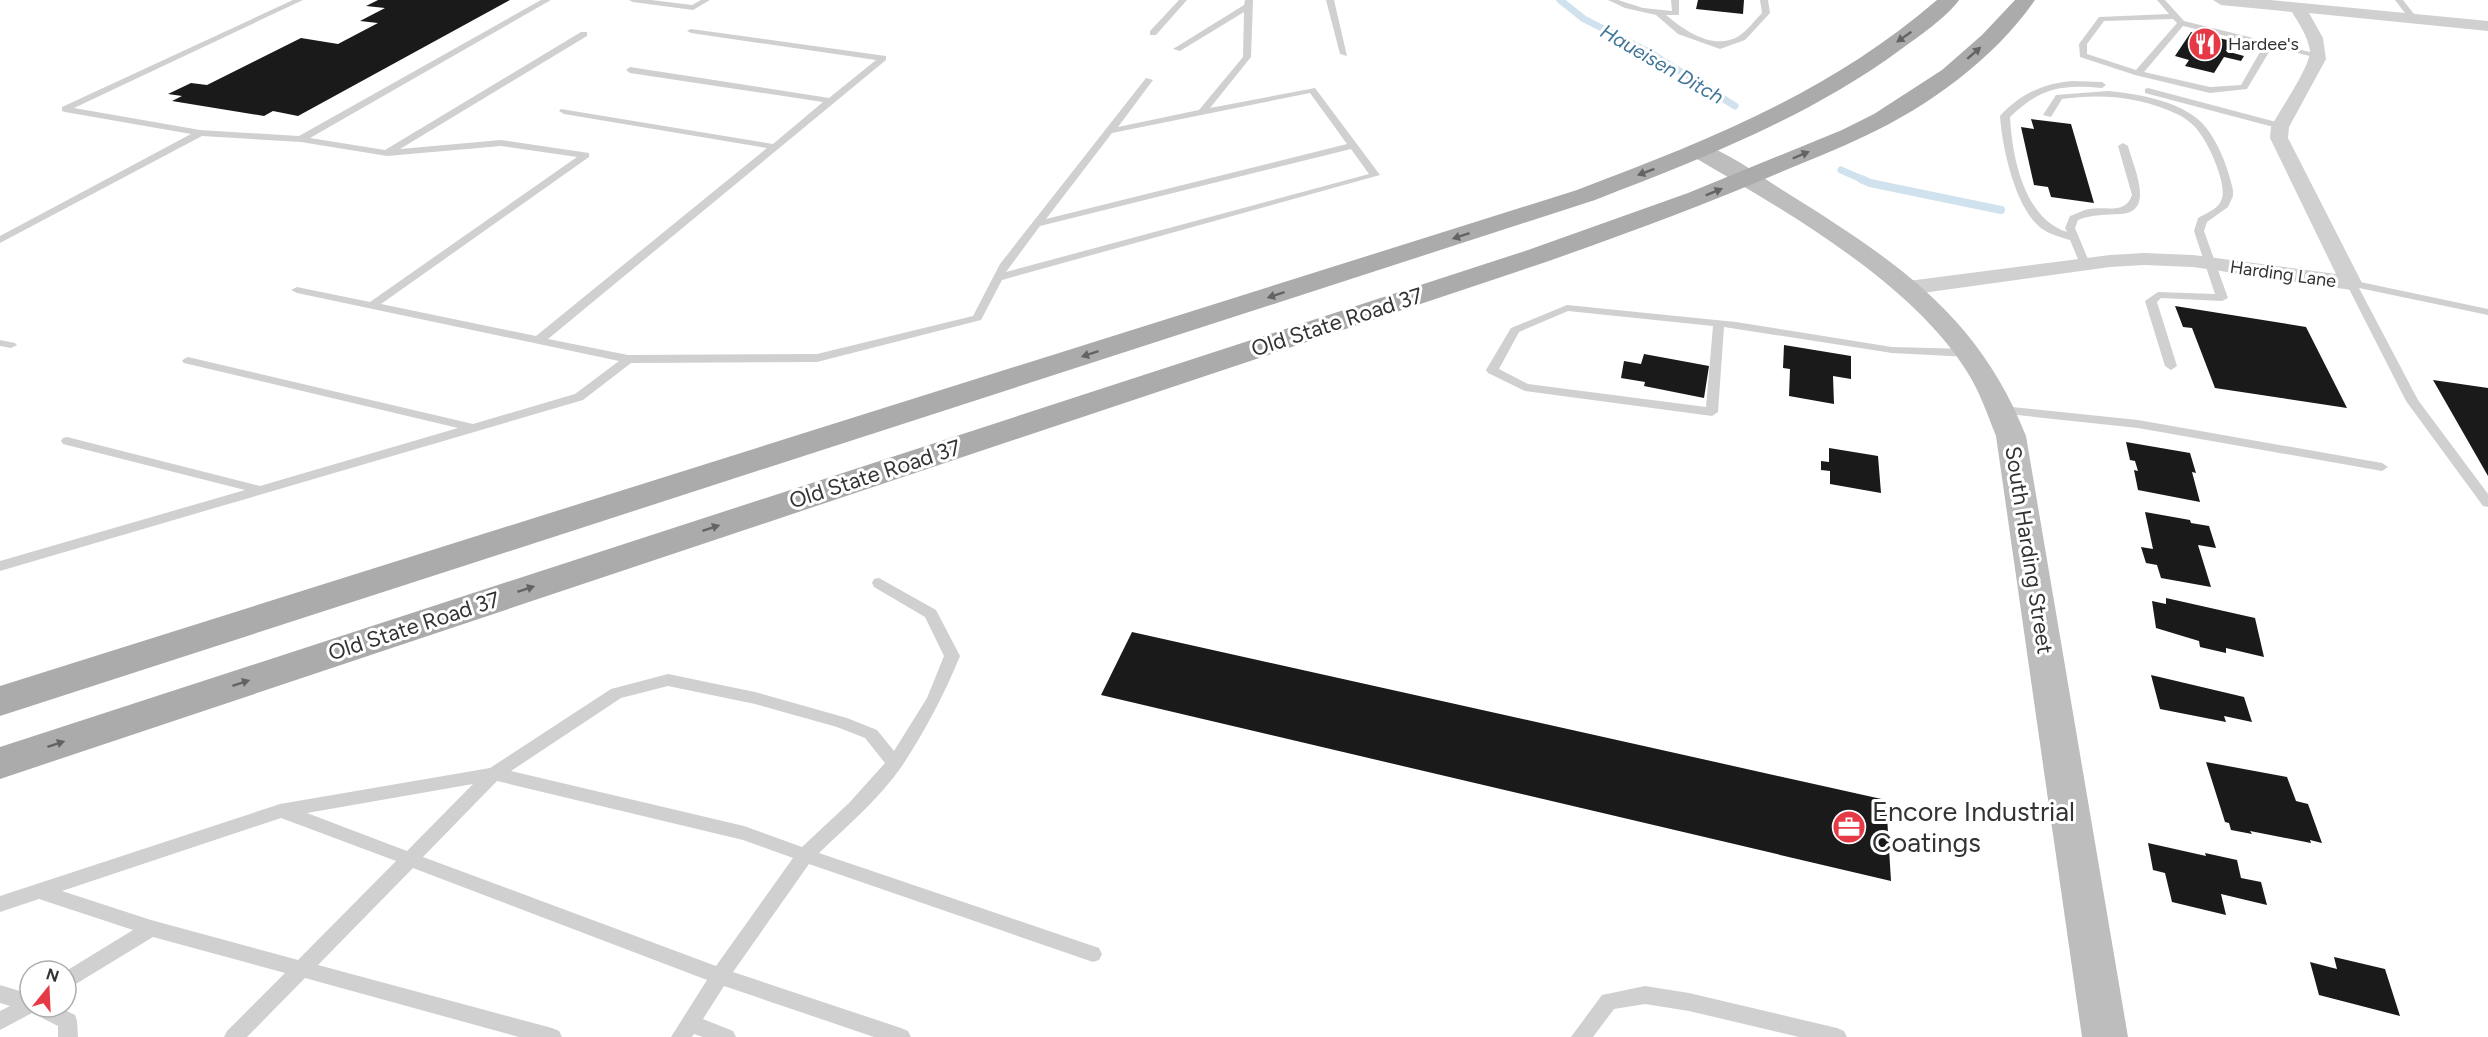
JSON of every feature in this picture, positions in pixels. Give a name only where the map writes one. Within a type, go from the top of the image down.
[{"type":"main road","points":[[1916,0],[1941,8]]},
{"type":"main road","points":[[1748,178],[1859,130],[1911,101],[1988,41],[2025,0]]},
{"type":"main road","points":[[1701,151],[1796,107],[1862,66],[1941,8]]},
{"type":"main road","name":"Old State Road 37","points":[[0,701],[1483,229],[1586,195],[1701,151]]},
{"type":"main road","name":"Old State Road 37","points":[[0,763],[1537,256],[1620,228],[1748,178]]},
{"type":"street","points":[[2221,0],[2488,26]]},
{"type":"street","points":[[2281,126],[2318,56],[2315,36],[2290,5]]},
{"type":"street","name":"Harding Lane","points":[[2281,126],[2279,138],[2283,150],[2351,284]]},
{"type":"street","name":"South Harding Street","points":[[1701,151],[1748,178],[1863,252],[1908,288],[1951,330],[1969,353],[1990,385],[2002,410],[2011,436],[2105,1037]]},
{"type":"street","name":"Harding Lane","points":[[1908,288],[2085,264],[2144,259],[2210,264],[2351,284]]},
{"type":"lane","points":[[298,0],[65,110],[200,133],[301,139],[387,153],[501,142],[586,155],[374,304]]},
{"type":"lane","points":[[301,139],[547,0]]},
{"type":"lane","points":[[633,0],[693,8],[706,0]]},
{"type":"lane","points":[[1153,33],[1183,0]]},
{"type":"lane","points":[[1330,0],[1344,54]]},
{"type":"lane","points":[[1612,0],[1638,11],[1676,13],[1675,0]]},
{"type":"lane","points":[[1659,13],[1681,33],[1720,46],[1742,38],[1766,13],[1764,0]]},
{"type":"lane","points":[[2161,0],[2178,19]]},
{"type":"lane","points":[[2398,0],[2414,19]]},
{"type":"lane","points":[[1177,49],[1248,3]]},
{"type":"lane","points":[[1202,112],[1247,57],[1248,3]]},
{"type":"lane","points":[[2269,44],[2244,87],[2210,90],[2138,73],[2083,55],[2083,44],[2102,19],[2178,19],[2318,56]]},
{"type":"lane","points":[[2138,73],[2178,19]]},
{"type":"lane","points":[[539,340],[883,58],[691,31]]},
{"type":"lane","points":[[387,153],[584,34]]},
{"type":"lane","points":[[630,70],[831,101]]},
{"type":"lane","points":[[297,290],[374,304],[628,359],[818,358],[977,318],[1004,266],[1149,80]]},
{"type":"lane","points":[[2074,238],[2046,228],[2027,205],[2010,149],[2005,130],[2005,116],[2035,91],[2051,86],[2084,83],[2115,86],[2148,91],[2281,126]]},
{"type":"lane","points":[[998,278],[1376,175],[1312,90],[1109,131]]},
{"type":"lane","points":[[2048,115],[2059,96],[2090,92],[2127,95],[2153,101],[2187,115],[2200,126],[2223,171],[2229,194],[2226,204],[2202,220],[2199,231],[2222,298],[2158,295],[2151,301],[2171,366]]},
{"type":"lane","points":[[564,111],[775,147]]},
{"type":"lane","points":[[0,240],[200,133]]},
{"type":"lane","points":[[1037,224],[1354,145]]},
{"type":"lane","points":[[2085,264],[2070,228],[2074,218],[2090,212],[2124,211],[2134,204],[2137,195],[2123,146]]},
{"type":"lane","points":[[2351,284],[2488,312]]},
{"type":"lane","points":[[2351,284],[2412,401],[2488,502]]},
{"type":"lane","points":[[1719,323],[1712,412],[1525,387],[1492,370],[1515,330],[1567,308],[1719,323],[1892,350],[1969,353]]},
{"type":"lane","points":[[0,566],[579,397],[628,359]]},
{"type":"lane","points":[[188,361],[472,427]]},
{"type":"lane","points":[[2002,410],[2160,427],[2382,467]]},
{"type":"lane","points":[[67,441],[259,490]]},
{"type":"lane","points":[[726,1037],[685,1030],[805,855],[855,808],[895,763],[934,700],[952,656],[931,614],[879,583]]},
{"type":"lane","points":[[234,1037],[494,774],[616,693],[668,680],[755,698],[841,722],[872,734],[895,763]]},
{"type":"lane","points":[[0,904],[280,811],[494,774],[744,833],[1092,954]]},
{"type":"lane","points":[[280,811],[720,976],[901,1037]]},
{"type":"lane","points":[[39,891],[151,928],[552,1037]]},
{"type":"lane","points":[[78,974],[151,928]]},
{"type":"lane","points":[[0,994],[18,999]]},
{"type":"lane","points":[[1581,1037],[1609,1002],[1645,995],[1689,1002],[1837,1037]]},
{"type":"lane","points":[[0,1022],[18,1011]]},
{"type":"lane","points":[[64,1019],[68,1021],[68,1037]]},
{"type":"building","points":[[378,0],[510,0],[298,116],[273,111],[264,116],[172,101],[182,96],[168,94],[191,83],[207,85],[301,38],[338,44],[378,23],[360,21],[385,8],[366,6]]},
{"type":"building","points":[[1698,0],[1744,0],[1743,14],[1696,9]]},
{"type":"building","points":[[2191,32],[2232,41],[2226,51],[2244,56],[2241,61],[2224,57],[2214,73],[2185,66],[2189,60],[2175,56]]},
{"type":"building","points":[[2031,119],[2071,124],[2094,203],[2051,197],[2048,187],[2034,185],[2021,127],[2034,129]]},
{"type":"building","points":[[2175,306],[2306,327],[2347,408],[2215,388],[2192,328],[2183,327]]},
{"type":"building","points":[[1784,345],[1851,356],[1851,379],[1833,376],[1834,404],[1789,396],[1790,369],[1783,368]]},
{"type":"building","points":[[1644,354],[1709,366],[1704,398],[1644,386],[1645,382],[1621,378],[1624,361],[1641,364]]},
{"type":"building","points":[[2433,380],[2488,388],[2488,476]]},
{"type":"building","points":[[2126,442],[2190,453],[2196,473],[2192,472],[2200,502],[2138,490],[2134,470],[2138,471],[2135,461],[2130,460]]},
{"type":"building","points":[[1829,448],[1878,456],[1881,493],[1830,484],[1830,471],[1821,470],[1821,461],[1829,462]]},
{"type":"building","points":[[2145,512],[2190,520],[2191,523],[2209,526],[2216,548],[2198,545],[2211,587],[2161,578],[2157,565],[2146,563],[2141,547],[2153,549]]},
{"type":"building","points":[[2166,598],[2255,618],[2264,657],[2226,648],[2226,653],[2200,647],[2199,641],[2156,628],[2152,601],[2166,604]]},
{"type":"building","points":[[1132,632],[1886,800],[1891,881],[1101,695]]},
{"type":"building","points":[[2151,675],[2244,697],[2252,722],[2224,716],[2226,722],[2160,709]]},
{"type":"building","points":[[2206,762],[2287,777],[2296,801],[2308,804],[2322,843],[2231,830],[2229,823],[2225,822]]},
{"type":"building","points":[[2148,843],[2206,856],[2205,853],[2237,860],[2241,878],[2261,882],[2267,905],[2221,894],[2226,915],[2172,902],[2165,873],[2153,870]]},
{"type":"building","points":[[2334,957],[2385,969],[2400,1016],[2319,995],[2310,962],[2337,969]]},
{"type":"waterway","name":"Haueisen Ditch","points":[[1560,0],[1584,19],[1649,52],[1735,106]]},
{"type":"waterway","name":"Haueisen Ditch","points":[[1841,170],[1864,180]]},
{"type":"waterway","name":"Haueisen Ditch","points":[[1861,179],[1870,183],[2001,210]]},
{"type":"place","name":"Hardee's","points":[[2205,44]]},
{"type":"place","name":"Encore Industrial Coatings","points":[[1849,827]]}]
